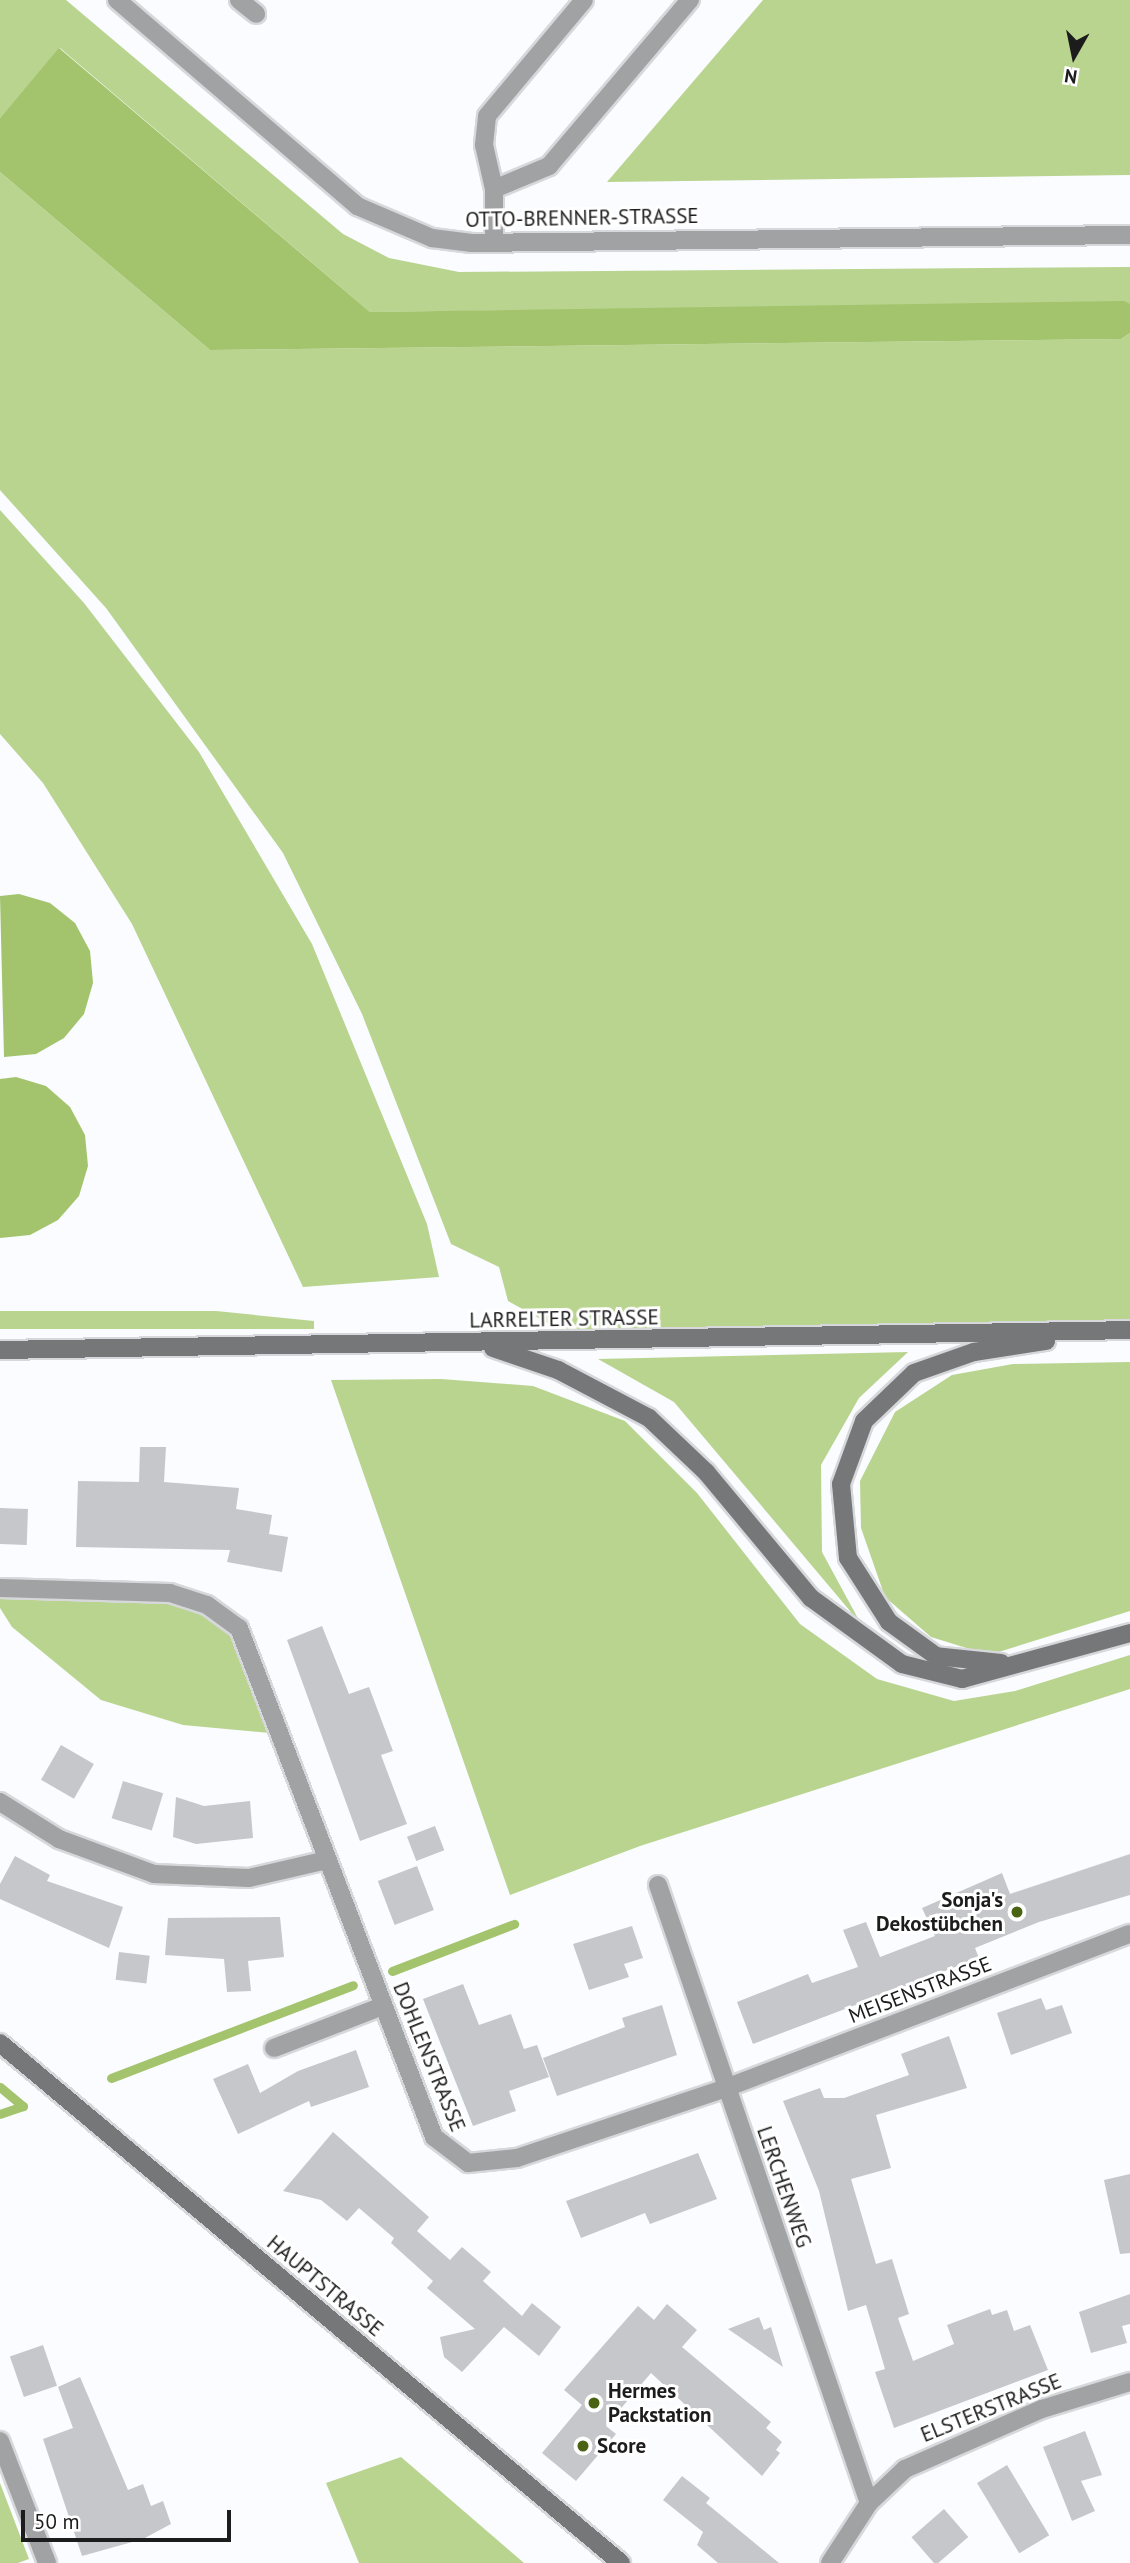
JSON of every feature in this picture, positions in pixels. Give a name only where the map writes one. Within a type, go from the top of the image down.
[{"type":"main road","name":"LARRELTER STRASSE","points":[[0,1350],[483,1344],[1130,1331]]},
{"type":"main road","points":[[1036,1660],[953,1661],[918,1646],[889,1622],[857,1580],[843,1540],[839,1506],[846,1458],[879,1402],[943,1359],[1130,1331]]},
{"type":"main road","points":[[483,1344],[558,1370],[649,1418],[688,1453],[811,1598],[881,1653],[928,1673],[962,1679],[1130,1633]]},
{"type":"main road","name":"HAUPTSTRASSE","points":[[0,2043],[621,2563]]},
{"type":"street","name":"OTTO-BRENNER-STRASSE","points":[[117,0],[356,206],[411,233],[494,243],[1130,234]]},
{"type":"street","points":[[239,0],[256,14]]},
{"type":"street","points":[[494,243],[494,189],[484,145],[487,116],[584,0]]},
{"type":"street","points":[[494,189],[549,166],[690,0]]},
{"type":"street","name":"DOHLENSTRASSE","points":[[0,1588],[145,1590],[191,1598],[222,1614],[247,1641],[327,1860],[434,2137],[468,2163],[517,2158],[726,2088]]},
{"type":"street","points":[[0,1801],[59,1839],[154,1874],[249,1878],[327,1860]]},
{"type":"street","name":"LERCHENWEG","points":[[658,1885],[869,2503]]},
{"type":"street","name":"MEISENSTRASSE","points":[[726,2088],[1130,1934]]},
{"type":"street","points":[[274,2048],[383,2006]]},
{"type":"street","name":"ELSTERSTRASSE","points":[[830,2563],[869,2503],[905,2469],[949,2446],[1130,2382]]},
{"type":"street","points":[[0,2441],[47,2563]]},
{"type":"shaded area","points":[[0,0],[66,0],[343,234],[389,258],[459,272],[1130,267],[1130,304],[370,312],[60,48],[0,118]]},
{"type":"shaded area","points":[[763,0],[1130,0],[1130,175],[607,182]]},
{"type":"shaded area","points":[[59,48],[370,312],[1124,301],[1130,304],[1130,333],[1121,339],[210,350],[0,172],[0,118]]},
{"type":"shaded area","points":[[0,172],[210,350],[1121,339],[1130,333],[1130,1330],[580,1341],[508,1301],[499,1267],[451,1244],[362,1014],[283,853],[106,608],[0,490]]},
{"type":"shaded area","points":[[0,510],[84,603],[199,752],[312,944],[427,1224],[439,1277],[303,1287],[132,924],[43,783],[0,734]]},
{"type":"shaded area","points":[[19,894],[50,903],[75,923],[90,951],[93,983],[84,1014],[64,1038],[36,1054],[4,1057],[0,896]]},
{"type":"shaded area","points":[[16,1077],[46,1086],[70,1107],[85,1135],[88,1166],[79,1196],[58,1220],[30,1235],[0,1238],[0,1079]]},
{"type":"shaded area","points":[[0,1311],[216,1311],[314,1321],[314,1329],[0,1329]]},
{"type":"shaded area","points":[[908,1352],[859,1398],[821,1465],[822,1552],[861,1624],[674,1402],[598,1359]]},
{"type":"shaded area","points":[[1130,1362],[1130,1611],[989,1655],[931,1637],[885,1597],[861,1528],[860,1481],[895,1412],[952,1375],[1013,1364]]},
{"type":"shaded area","points":[[441,1379],[533,1386],[625,1421],[697,1493],[800,1624],[877,1679],[954,1701],[1015,1691],[1130,1655],[1130,1689],[640,1846],[510,1895],[331,1380]]},
{"type":"shaded area","points":[[0,1588],[145,1590],[222,1614],[280,1734],[183,1725],[101,1700],[12,1627],[0,1608]]},
{"type":"shaded area","points":[[401,2457],[524,2563],[359,2563],[326,2483]]},
{"type":"shaded area","points":[[0,2483],[29,2559],[18,2563],[0,2563]]},
{"type":"building","points":[[140,1447],[166,1447],[164,1482],[239,1488],[236,1509],[272,1515],[269,1534],[288,1537],[282,1572],[227,1562],[230,1550],[76,1547],[78,1481],[139,1482]]},
{"type":"building","points":[[0,1508],[28,1509],[27,1545],[0,1544]]},
{"type":"building","points":[[322,1626],[349,1694],[369,1687],[393,1751],[381,1755],[407,1824],[360,1841],[287,1640]]},
{"type":"building","points":[[61,1745],[94,1764],[74,1799],[41,1780]]},
{"type":"building","points":[[123,1781],[163,1793],[152,1831],[112,1818]]},
{"type":"building","points":[[176,1797],[204,1806],[250,1801],[253,1838],[196,1844],[173,1837]]},
{"type":"building","points":[[435,1826],[444,1850],[416,1861],[407,1837]]},
{"type":"building","points":[[1130,1854],[1130,1895],[1039,1922],[975,1948],[979,1958],[753,2044],[737,2002],[808,1974],[812,1983],[858,1967],[843,1930],[866,1922],[880,1957],[935,1936],[922,1908],[1002,1873],[1010,1894]]},
{"type":"building","points":[[15,1856],[50,1875],[47,1881],[123,1907],[109,1948],[0,1899],[0,1884]]},
{"type":"building","points":[[417,1866],[434,1910],[395,1925],[378,1881]]},
{"type":"building","points":[[280,1917],[284,1957],[248,1961],[251,1991],[227,1992],[224,1959],[165,1955],[168,1918]]},
{"type":"building","points":[[632,1926],[643,1958],[624,1964],[629,1977],[589,1990],[573,1944]]},
{"type":"building","points":[[119,1952],[150,1956],[146,1984],[116,1980]]},
{"type":"building","points":[[463,1984],[479,2025],[511,2014],[524,2049],[537,2045],[549,2077],[509,2091],[516,2111],[473,2126],[423,1999]]},
{"type":"building","points":[[1041,1998],[1046,2010],[1062,2005],[1072,2033],[1011,2055],[997,2013]]},
{"type":"building","points":[[662,2005],[677,2055],[557,2096],[543,2058],[625,2027],[622,2018]]},
{"type":"building","points":[[949,2036],[967,2088],[876,2115],[891,2168],[851,2179],[876,2264],[892,2259],[909,2314],[898,2318],[913,2361],[954,2344],[947,2325],[990,2309],[992,2315],[1007,2310],[1014,2331],[1030,2325],[1048,2370],[894,2428],[875,2372],[885,2369],[866,2305],[848,2311],[819,2191],[783,2101],[820,2088],[824,2098],[844,2098],[909,2075],[901,2054]]},
{"type":"building","points":[[356,2050],[369,2087],[311,2107],[309,2101],[238,2134],[213,2079],[248,2064],[260,2093],[298,2071]]},
{"type":"building","points":[[333,2132],[429,2217],[417,2231],[450,2260],[462,2247],[491,2272],[483,2281],[522,2316],[532,2303],[561,2327],[539,2356],[504,2327],[462,2372],[444,2357],[440,2337],[475,2329],[427,2288],[433,2281],[391,2243],[394,2238],[359,2208],[347,2221],[321,2200],[283,2191]]},
{"type":"building","points":[[698,2153],[717,2199],[650,2224],[645,2213],[581,2238],[566,2201]]},
{"type":"building","points":[[1130,2174],[1130,2253],[1120,2254],[1104,2180]]},
{"type":"building","points":[[1130,2294],[1130,2324],[1122,2326],[1127,2343],[1091,2353],[1079,2312]]},
{"type":"building","points":[[667,2304],[697,2330],[682,2347],[771,2422],[766,2428],[782,2442],[776,2450],[780,2453],[762,2476],[651,2373],[606,2426],[616,2434],[576,2481],[542,2453],[582,2405],[564,2390],[638,2306],[654,2320]]},
{"type":"building","points":[[759,2317],[764,2330],[771,2327],[783,2367],[728,2329]]},
{"type":"building","points":[[43,2345],[57,2386],[24,2397],[10,2356]]},
{"type":"building","points":[[80,2377],[128,2490],[143,2484],[151,2506],[163,2501],[171,2524],[143,2539],[82,2556],[43,2439],[73,2428],[58,2387]]},
{"type":"building","points":[[1085,2431],[1102,2475],[1081,2481],[1095,2511],[1072,2521],[1043,2447]]},
{"type":"building","points":[[1007,2465],[1049,2535],[1019,2553],[977,2483]]},
{"type":"building","points":[[682,2476],[710,2498],[706,2503],[779,2563],[718,2563],[697,2545],[703,2532],[663,2500]]},
{"type":"building","points":[[944,2509],[968,2537],[938,2563],[934,2563],[912,2537]]},
{"type":"waterway","points":[[392,1971],[514,1924]]},
{"type":"waterway","points":[[111,2078],[353,1985]]},
{"type":"waterway","points":[[0,2087],[23,2106],[0,2114]]},
{"type":"place","name":"Sonja's Dekostübchen","points":[[1017,1912]]},
{"type":"place","name":"Hermes Packstation","points":[[594,2403]]},
{"type":"place","name":"Score","points":[[583,2446]]}]
